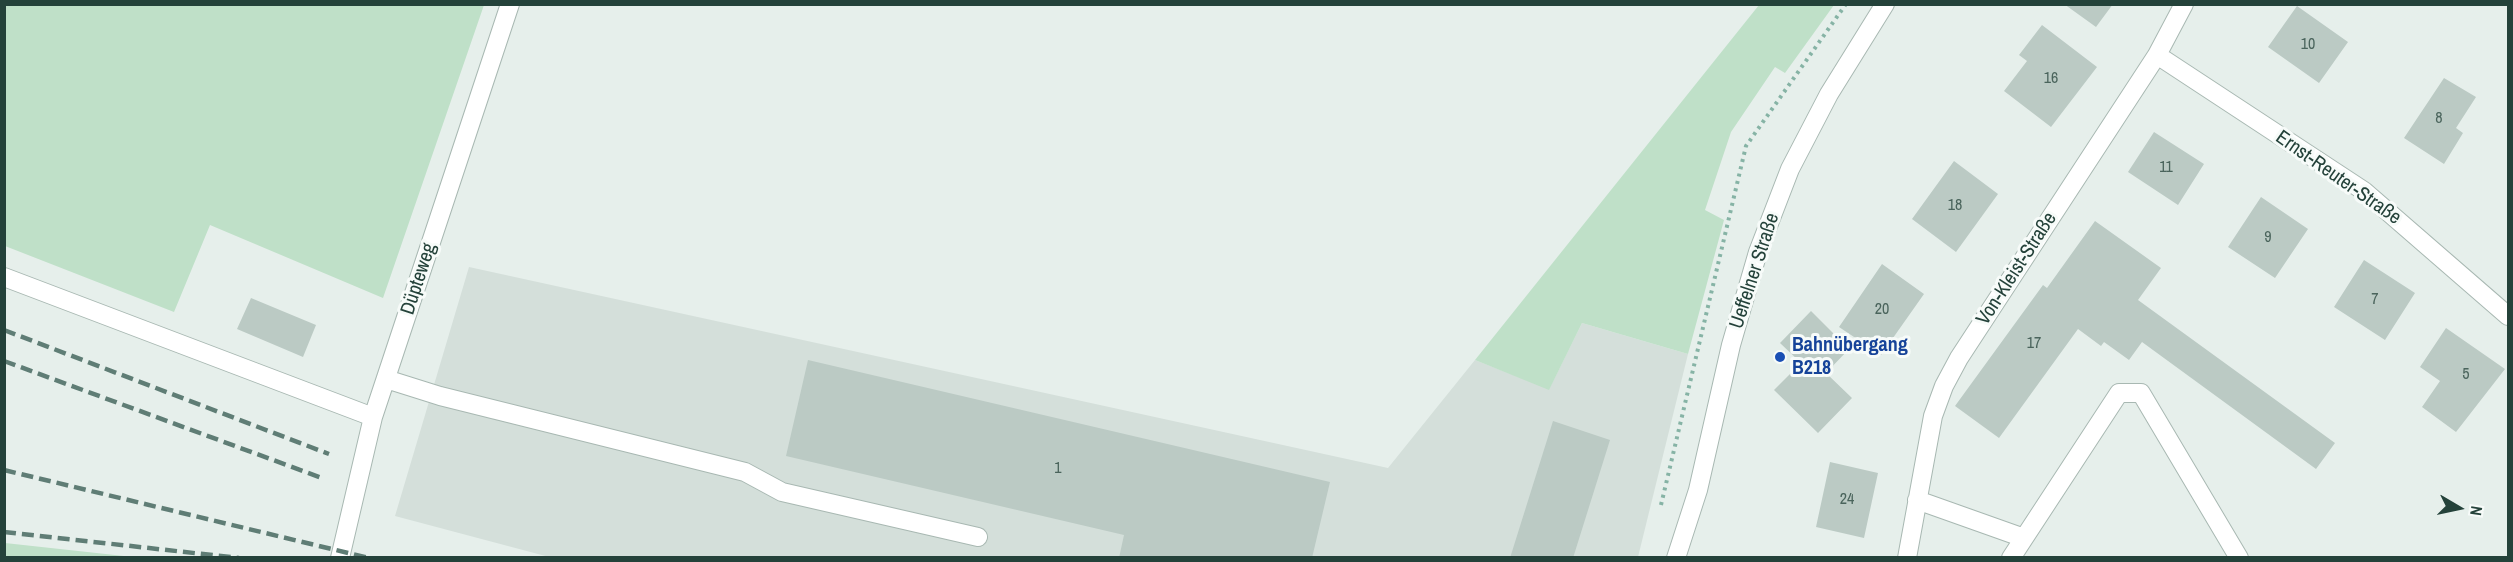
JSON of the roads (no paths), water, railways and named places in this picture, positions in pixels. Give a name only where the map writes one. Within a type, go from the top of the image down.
[{"type":"street","name":"Düpteweg","points":[[340,558],[373,417],[510,4]]},
{"type":"street","name":"Ueffelner Straße","points":[[1676,558],[1698,490],[1731,345],[1758,252],[1791,169],[1829,94],[1885,4]]},
{"type":"street","name":"Von-Kleist-Straße","points":[[1907,558],[1933,416],[1954,368],[2157,55],[2184,4]]},
{"type":"street","name":"Ernst-Reuter-Straße","points":[[2157,55],[2364,191],[2508,315]]},
{"type":"street","points":[[4,278],[373,417]]},
{"type":"street","points":[[386,379],[440,396],[745,472],[783,492],[978,537]]},
{"type":"street","points":[[2011,558],[2119,393],[2141,393],[2239,558]]},
{"type":"street","points":[[1917,500],[2024,538]]},
{"type":"railway","points":[[4,330],[329,454]]},
{"type":"railway","points":[[4,361],[322,478]]},
{"type":"railway","points":[[4,470],[369,558]]},
{"type":"railway","points":[[4,532],[239,558]]},
{"type":"place","name":"Bahnübergang B218","points":[[1780,357]]}]
